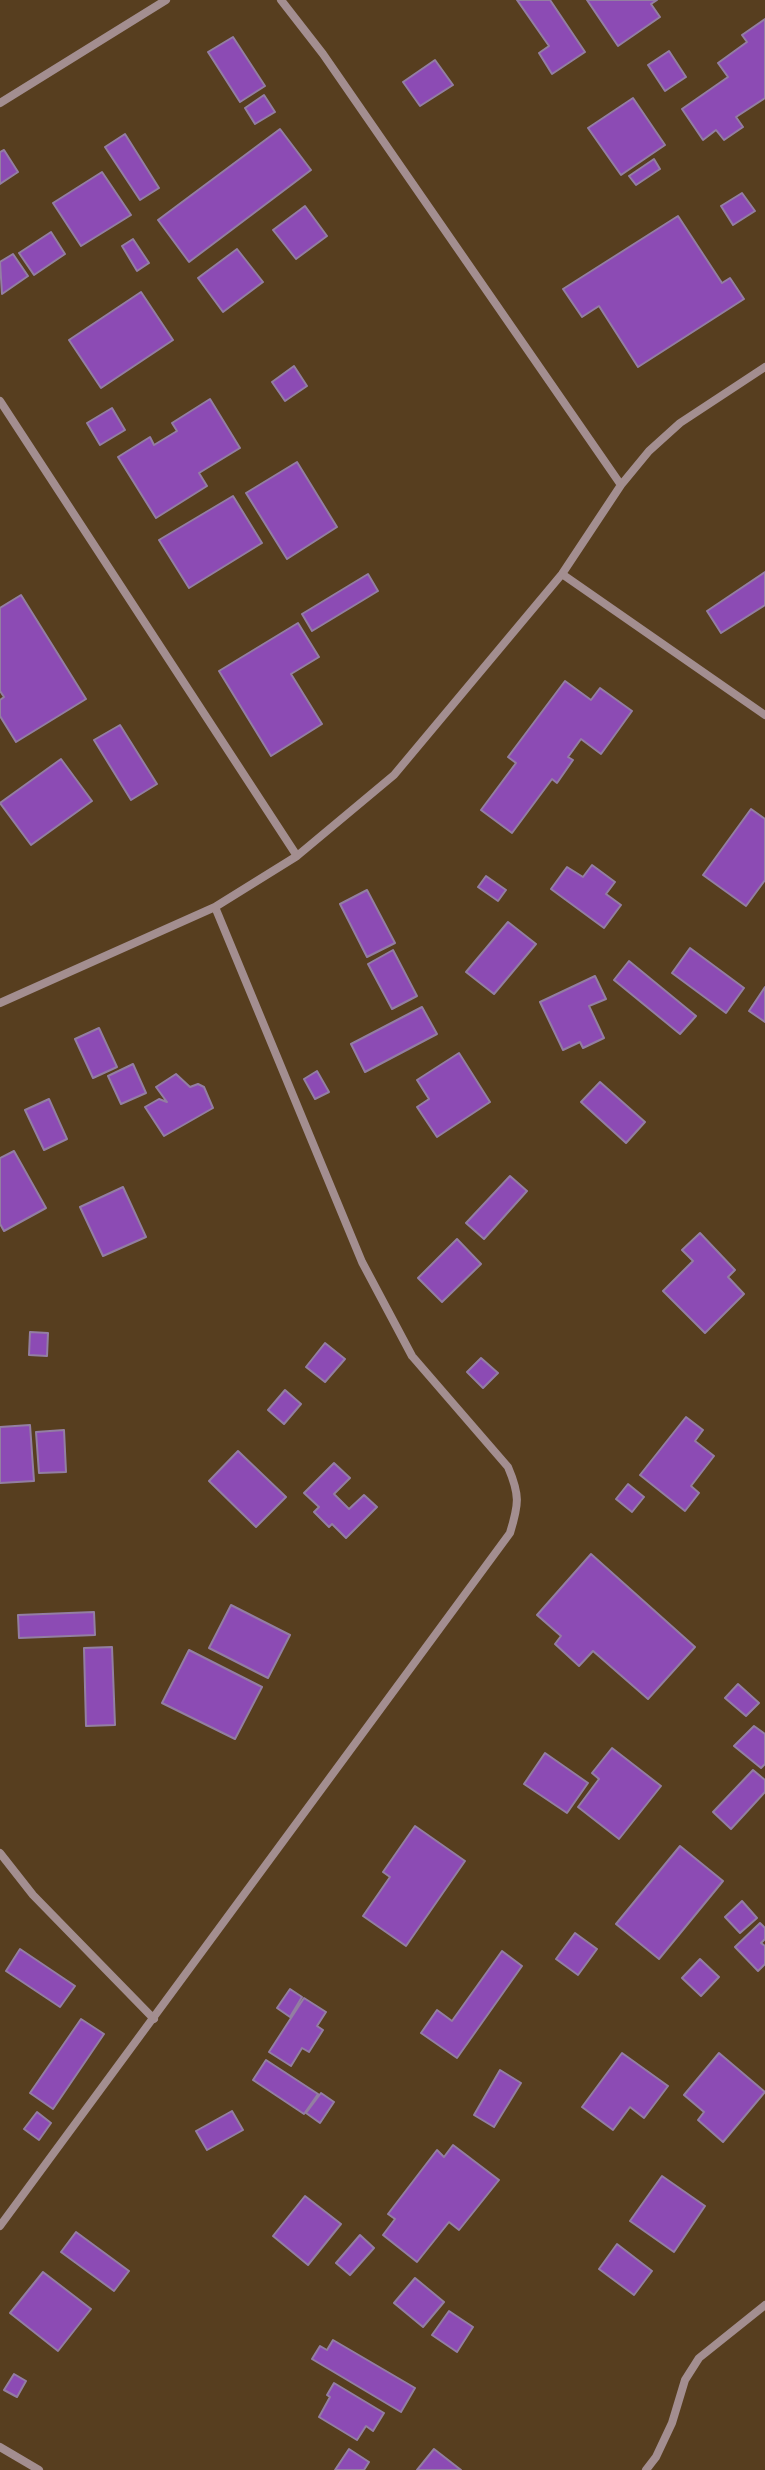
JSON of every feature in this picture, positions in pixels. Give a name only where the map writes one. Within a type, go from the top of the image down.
[{"type":"street","points":[[0,103],[166,0]]},
{"type":"street","points":[[281,0],[323,54],[621,485]]},
{"type":"street","points":[[0,1003],[215,907],[297,856],[394,775],[562,574],[621,485],[649,451],[680,423],[765,367]]},
{"type":"street","points":[[0,401],[297,856]]},
{"type":"street","points":[[562,574],[765,715]]},
{"type":"street","points":[[0,2226],[510,1533],[519,1506],[516,1486],[508,1467],[412,1356],[362,1262],[215,907]]},
{"type":"street","points":[[0,1853],[33,1895],[154,2019]]},
{"type":"street","points":[[646,2470],[656,2457],[672,2423],[685,2380],[699,2358],[765,2305]]},
{"type":"street","points":[[0,2447],[39,2470]]},
{"type":"building","points":[[517,0],[550,0],[585,52],[552,74],[539,53],[549,46]]},
{"type":"building","points":[[587,0],[657,0],[651,4],[660,17],[618,46]]},
{"type":"building","points":[[765,19],[765,98],[736,117],[743,127],[724,140],[716,130],[703,140],[682,109],[728,77],[718,63],[747,42],[742,35]]},
{"type":"building","points":[[233,37],[265,86],[240,102],[208,52]]},
{"type":"building","points":[[669,51],[686,77],[665,91],[648,65]]},
{"type":"building","points":[[435,60],[453,85],[420,106],[403,82]]},
{"type":"building","points":[[264,95],[275,112],[255,124],[245,108]]},
{"type":"building","points":[[633,98],[665,145],[621,175],[588,128]]},
{"type":"building","points":[[280,129],[311,170],[189,262],[158,220]]},
{"type":"building","points":[[125,134],[159,188],[140,200],[105,147]]},
{"type":"building","points":[[4,150],[18,172],[0,184],[0,152]]},
{"type":"building","points":[[654,159],[660,169],[636,185],[629,176]]},
{"type":"building","points":[[102,172],[131,215],[81,246],[53,203]]},
{"type":"building","points":[[742,193],[755,211],[733,225],[721,206]]},
{"type":"building","points":[[305,206],[327,236],[296,259],[273,230]]},
{"type":"building","points":[[678,216],[722,283],[730,278],[744,299],[638,367],[599,306],[582,317],[563,289]]},
{"type":"building","points":[[51,232],[65,254],[34,275],[19,253]]},
{"type":"building","points":[[133,239],[149,263],[137,271],[122,246]]},
{"type":"building","points":[[237,249],[263,282],[223,312],[198,278]]},
{"type":"building","points":[[13,254],[28,276],[2,294],[0,262]]},
{"type":"building","points":[[141,292],[173,340],[101,388],[69,340]]},
{"type":"building","points":[[294,366],[307,386],[285,401],[272,382]]},
{"type":"building","points":[[210,399],[240,448],[199,473],[207,486],[156,518],[118,457],[150,437],[154,445],[177,431],[172,423]]},
{"type":"building","points":[[112,408],[125,430],[100,445],[87,423]]},
{"type":"building","points":[[297,462],[337,527],[287,559],[246,493]]},
{"type":"building","points":[[233,496],[262,543],[189,588],[159,540]]},
{"type":"building","points":[[765,572],[765,605],[721,633],[707,611]]},
{"type":"building","points":[[368,574],[378,591],[312,631],[302,614]]},
{"type":"building","points":[[21,595],[86,699],[16,742],[0,716],[0,700],[4,697],[0,691],[0,608]]},
{"type":"building","points":[[298,623],[319,657],[291,674],[322,724],[271,756],[219,671]]},
{"type":"building","points":[[565,681],[591,700],[600,688],[632,711],[601,754],[581,739],[568,757],[573,760],[557,783],[552,779],[512,833],[481,810],[516,763],[508,757]]},
{"type":"building","points":[[120,725],[157,784],[131,800],[94,740]]},
{"type":"building","points":[[61,759],[92,801],[31,845],[0,803]]},
{"type":"building","points":[[751,809],[765,819],[765,880],[746,906],[703,875]]},
{"type":"building","points":[[592,865],[615,882],[606,894],[621,905],[604,928],[551,889],[567,867],[583,877]]},
{"type":"building","points":[[486,876],[506,890],[498,901],[478,887]]},
{"type":"building","points":[[367,890],[395,943],[367,957],[340,904]]},
{"type":"building","points":[[508,922],[536,944],[494,994],[466,972]]},
{"type":"building","points":[[690,948],[744,988],[726,1013],[672,973]]},
{"type":"building","points":[[393,950],[417,996],[392,1009],[368,964]]},
{"type":"building","points":[[629,961],[696,1016],[680,1034],[614,980]]},
{"type":"building","points":[[595,976],[606,999],[589,1006],[604,1038],[583,1048],[580,1042],[563,1050],[540,1002]]},
{"type":"building","points":[[765,987],[765,1022],[749,1011]]},
{"type":"building","points":[[422,1007],[437,1034],[365,1072],[351,1044]]},
{"type":"building","points":[[99,1028],[117,1067],[93,1078],[75,1039]]},
{"type":"building","points":[[459,1053],[490,1102],[437,1137],[417,1107],[429,1099],[417,1080]]},
{"type":"building","points":[[133,1064],[146,1093],[121,1104],[108,1076]]},
{"type":"building","points":[[317,1071],[329,1092],[315,1099],[304,1079]]},
{"type":"building","points":[[176,1074],[190,1087],[198,1084],[204,1087],[213,1108],[164,1136],[145,1107],[159,1099],[167,1102],[156,1087]]},
{"type":"building","points":[[600,1082],[645,1122],[626,1143],[581,1102]]},
{"type":"building","points":[[49,1099],[67,1139],[44,1150],[25,1110]]},
{"type":"building","points":[[14,1151],[46,1208],[4,1231],[0,1224],[0,1158]]},
{"type":"building","points":[[510,1176],[527,1191],[484,1239],[466,1223]]},
{"type":"building","points":[[123,1187],[146,1237],[103,1256],[80,1207]]},
{"type":"building","points":[[700,1233],[735,1270],[728,1277],[744,1294],[705,1333],[663,1291],[693,1261],[682,1250]]},
{"type":"building","points":[[457,1239],[481,1264],[442,1302],[418,1278]]},
{"type":"building","points":[[30,1332],[48,1333],[47,1356],[29,1355]]},
{"type":"building","points":[[325,1343],[345,1359],[325,1382],[306,1367]]},
{"type":"building","points":[[481,1358],[498,1373],[483,1388],[467,1372]]},
{"type":"building","points":[[285,1390],[301,1404],[284,1424],[268,1410]]},
{"type":"building","points":[[686,1417],[703,1430],[695,1441],[714,1456],[691,1486],[699,1493],[685,1511],[640,1475]]},
{"type":"building","points":[[30,1425],[34,1481],[0,1483],[0,1427]]},
{"type":"building","points":[[64,1430],[66,1472],[39,1473],[36,1432]]},
{"type":"building","points":[[238,1451],[286,1497],[256,1527],[209,1481]]},
{"type":"building","points":[[334,1463],[350,1478],[334,1494],[349,1509],[364,1495],[377,1507],[346,1538],[314,1512],[319,1507],[304,1493]]},
{"type":"building","points":[[628,1484],[644,1497],[632,1512],[616,1499]]},
{"type":"building","points":[[591,1554],[695,1647],[648,1699],[593,1651],[579,1666],[555,1644],[561,1636],[537,1615]]},
{"type":"building","points":[[231,1605],[290,1635],[268,1678],[209,1648]]},
{"type":"building","points":[[94,1612],[95,1635],[19,1638],[18,1615]]},
{"type":"building","points":[[112,1647],[115,1725],[86,1726],[84,1648]]},
{"type":"building","points":[[189,1650],[262,1687],[235,1739],[162,1703]]},
{"type":"building","points":[[738,1684],[759,1703],[746,1716],[725,1698]]},
{"type":"building","points":[[754,1726],[765,1734],[765,1764],[761,1768],[734,1746]]},
{"type":"building","points":[[612,1748],[661,1786],[619,1839],[578,1807],[599,1779],[592,1773]]},
{"type":"building","points":[[545,1753],[588,1783],[567,1813],[524,1784]]},
{"type":"building","points":[[753,1770],[765,1780],[765,1792],[731,1829],[713,1812]]},
{"type":"building","points":[[415,1826],[465,1861],[406,1946],[363,1916],[390,1877],[383,1872]]},
{"type":"building","points":[[680,1846],[723,1881],[659,1959],[616,1924]]},
{"type":"building","points":[[742,1901],[757,1918],[740,1933],[725,1917]]},
{"type":"building","points":[[760,1923],[765,1928],[765,1939],[761,1943],[765,1946],[765,1964],[758,1971],[735,1947]]},
{"type":"building","points":[[575,1933],[597,1949],[578,1975],[556,1959]]},
{"type":"building","points":[[20,1949],[75,1986],[60,2007],[6,1971]]},
{"type":"building","points":[[502,1951],[522,1966],[457,2058],[421,2033],[437,2010],[452,2021]]},
{"type":"building","points":[[700,1959],[719,1977],[701,1996],[682,1978]]},
{"type":"building","points":[[290,1989],[302,1997],[290,2017],[277,2008]]},
{"type":"building","points":[[304,1998],[326,2012],[317,2026],[323,2030],[309,2052],[302,2048],[291,2066],[269,2052]]},
{"type":"building","points":[[81,2019],[104,2034],[53,2109],[30,2093]]},
{"type":"building","points":[[622,2053],[668,2086],[644,2118],[630,2107],[613,2130],[582,2107]]},
{"type":"building","points":[[719,2053],[765,2092],[723,2142],[698,2120],[704,2112],[684,2095]]},
{"type":"building","points":[[266,2060],[318,2094],[304,2114],[253,2080]]},
{"type":"building","points":[[500,2070],[521,2083],[494,2127],[474,2115]]},
{"type":"building","points":[[321,2093],[334,2102],[320,2123],[306,2113]]},
{"type":"building","points":[[232,2111],[243,2130],[207,2150],[196,2131]]},
{"type":"building","points":[[37,2112],[51,2123],[39,2140],[24,2129]]},
{"type":"building","points":[[453,2145],[499,2180],[459,2230],[449,2222],[417,2262],[383,2235],[395,2219],[388,2214],[437,2150],[444,2157]]},
{"type":"building","points":[[662,2176],[705,2206],[674,2252],[630,2221]]},
{"type":"building","points":[[305,2196],[341,2224],[308,2265],[273,2236]]},
{"type":"building","points":[[76,2232],[129,2271],[114,2291],[61,2252]]},
{"type":"building","points":[[360,2235],[374,2248],[350,2275],[336,2263]]},
{"type":"building","points":[[617,2244],[652,2271],[634,2295],[599,2269]]},
{"type":"building","points":[[43,2272],[91,2309],[58,2351],[10,2313]]},
{"type":"building","points":[[415,2278],[444,2302],[423,2327],[394,2303]]},
{"type":"building","points":[[449,2311],[473,2327],[457,2352],[432,2335]]},
{"type":"building","points":[[333,2340],[415,2388],[401,2412],[312,2359],[320,2346],[327,2350]]},
{"type":"building","points":[[14,2374],[26,2381],[17,2397],[4,2390]]},
{"type":"building","points":[[334,2383],[384,2413],[373,2431],[366,2426],[357,2440],[319,2417]]},
{"type":"building","points":[[349,2449],[369,2462],[364,2470],[335,2470]]},
{"type":"building","points":[[434,2449],[461,2470],[417,2470]]}]
